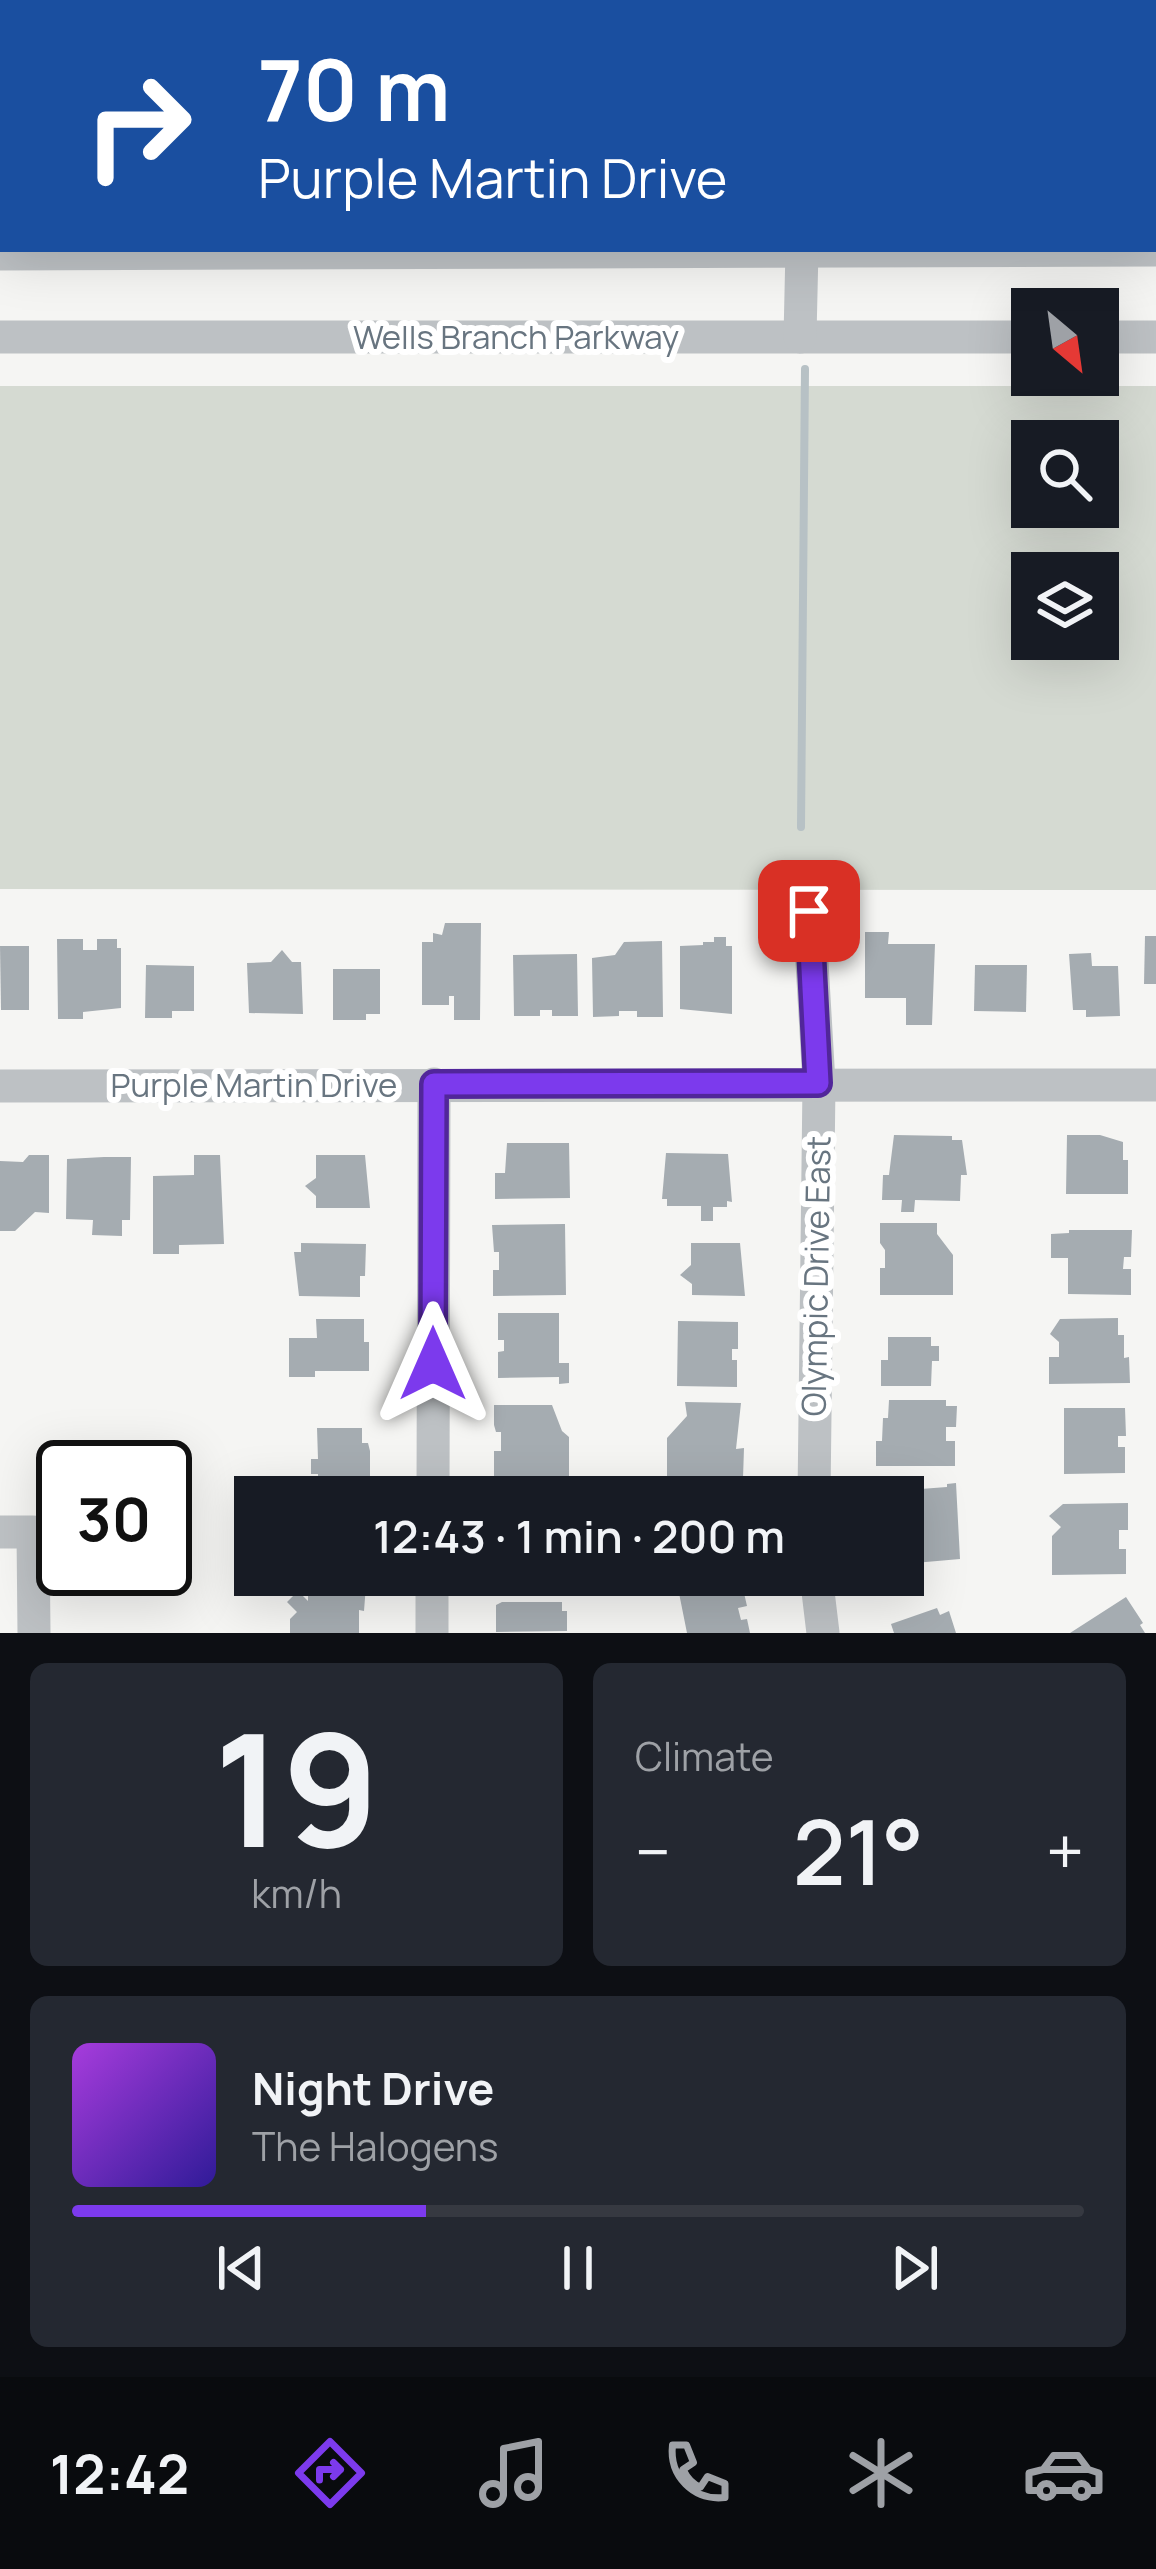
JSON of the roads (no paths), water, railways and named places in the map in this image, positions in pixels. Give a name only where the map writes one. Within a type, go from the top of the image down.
[{"type":"street","points":[[0,254],[123,252]]},
{"type":"street","points":[[800,337],[802,252]]},
{"type":"street","name":"Wells Branch Parkway","points":[[0,338],[1011,337]]},
{"type":"street","points":[[1119,337],[1156,337]]},
{"type":"street","name":"Olympic Drive East","points":[[809,911],[818,1083],[814,1476]]},
{"type":"street","points":[[433,1476],[434,1084]]},
{"type":"street","name":"Purple Martin Drive","points":[[0,1086],[1156,1084]]},
{"type":"street","points":[[0,1532],[33,1532],[34,1633]]},
{"type":"street","points":[[432,1596],[432,1633]]},
{"type":"street","points":[[819,1596],[823,1633]]},
{"type":"waterway","points":[[801,827],[805,369]]}]
